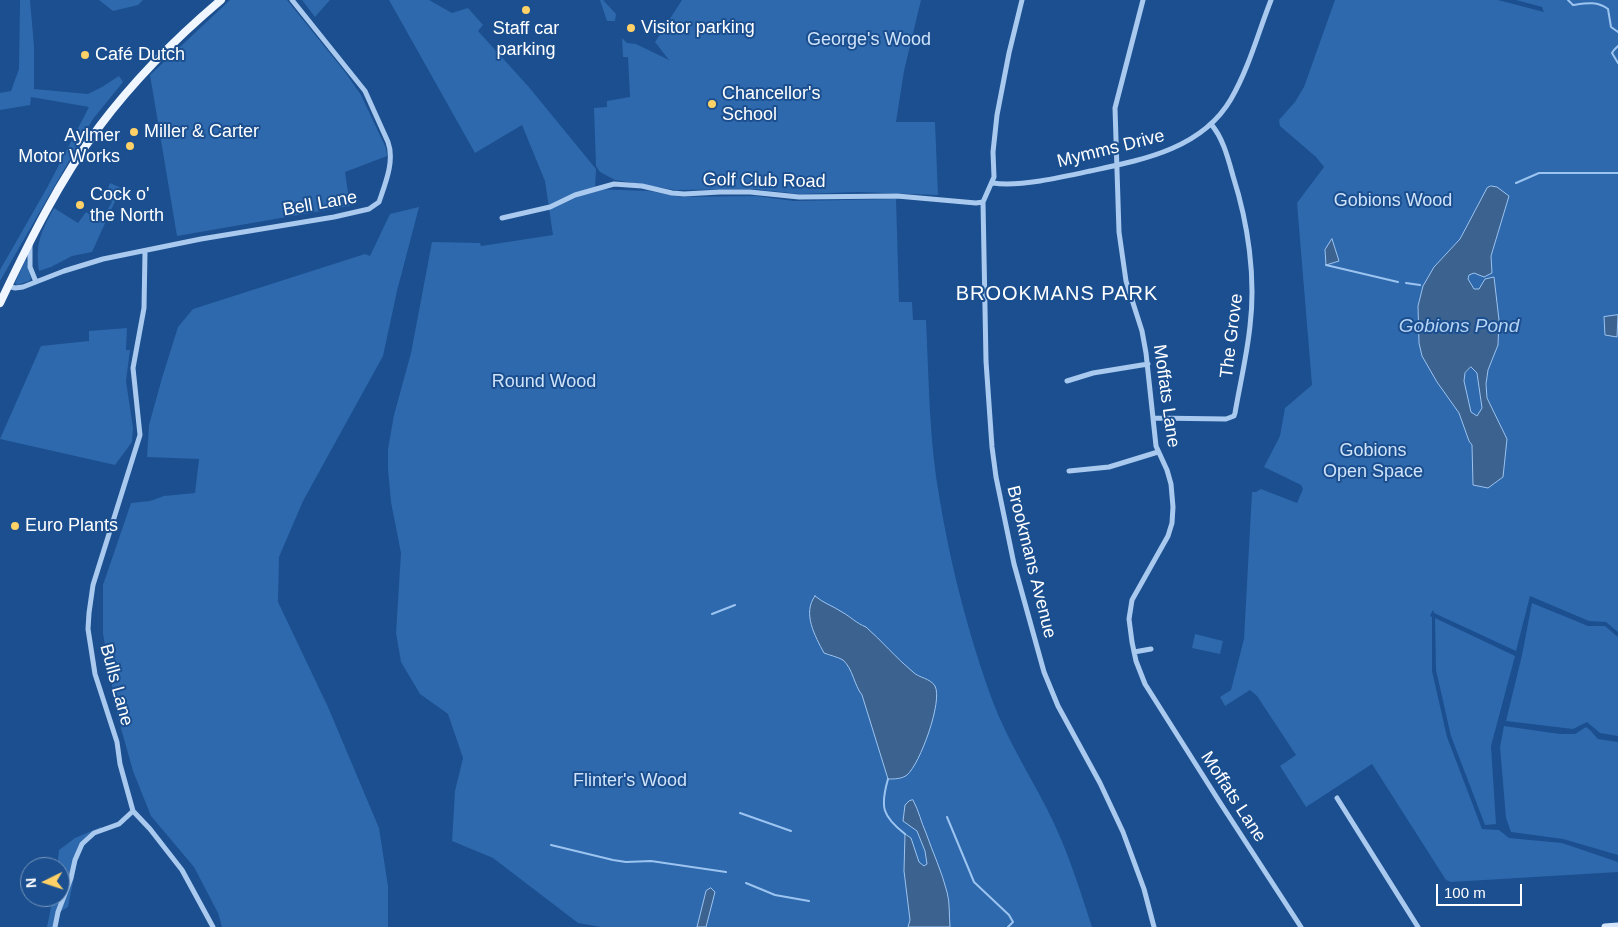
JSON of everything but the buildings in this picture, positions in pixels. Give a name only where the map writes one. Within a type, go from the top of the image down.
[{"type":"main road","points":[[0,303],[4,290],[62,182],[100,126],[140,77],[178,38],[220,0]]},
{"type":"street","name":"Bell Lane","points":[[4,290],[36,282],[84,264],[201,239],[334,217],[369,209],[379,202],[390,163],[391,150],[388,142],[365,91],[292,0]]},
{"type":"street","points":[[993,182],[995,129],[999,98],[1022,0]]},
{"type":"street","name":"Moffats Lane","points":[[1143,0],[1115,108],[1118,232],[1122,263],[1142,331],[1148,364],[1156,446],[1171,484],[1173,507],[1172,523],[1164,544],[1132,600],[1130,619],[1134,652],[1145,684],[1301,927]]},
{"type":"street","name":"Mymms Drive","points":[[993,182],[1002,184],[1023,182],[1117,165],[1171,149],[1191,138],[1211,124],[1225,108],[1239,83],[1271,0]]},
{"type":"street","name":"The Grove","points":[[1154,418],[1226,419],[1234,416],[1235,413],[1250,328],[1252,293],[1250,266],[1247,237],[1237,188],[1220,137],[1211,124]]},
{"type":"street","name":"Brookmans Avenue","points":[[993,182],[983,202],[986,361],[992,447],[1001,506],[1014,564],[1044,672],[1058,706],[1100,784],[1123,832],[1144,889],[1154,927]]},
{"type":"street","name":"Golf Club Road","points":[[502,218],[550,207],[575,196],[614,184],[642,186],[684,194],[750,192],[799,198],[897,196],[983,202]]},
{"type":"street","points":[[30,242],[30,267],[36,282]]},
{"type":"street","name":"Bulls Lane","points":[[145,252],[144,308],[133,368],[140,435],[98,566],[93,585],[88,628],[95,674],[117,742],[120,764],[133,811],[150,829],[182,870],[213,927]]},
{"type":"street","points":[[1067,381],[1093,373],[1148,364]]},
{"type":"street","points":[[1069,472],[1109,468],[1158,452]]},
{"type":"street","points":[[1134,652],[1151,649]]},
{"type":"street","points":[[1337,798],[1418,927]]},
{"type":"street","points":[[55,927],[58,912],[82,844],[94,833],[119,824],[133,811]]},
{"type":"street","points":[[1605,927],[1618,926]]},
{"type":"green space","points":[[20,0],[30,0],[34,46],[34,89],[88,94],[119,76],[123,82],[93,119],[0,281],[0,270],[48,186],[89,107],[31,97],[30,105],[0,110],[0,93],[11,91],[19,69]]},
{"type":"green space","points":[[99,0],[143,0],[138,5],[113,11]]},
{"type":"green space","points":[[230,0],[287,0],[345,72],[361,95],[386,148],[387,156],[345,172],[350,206],[177,236],[150,75]]},
{"type":"green space","points":[[302,0],[330,0],[315,17]]},
{"type":"green space","points":[[389,0],[429,0],[452,13],[468,8],[483,25],[478,31],[528,86],[596,169],[595,189],[649,191],[681,197],[756,196],[794,201],[896,199],[899,302],[912,302],[913,320],[926,320],[930,411],[936,479],[944,526],[962,603],[993,702],[1011,742],[1060,836],[1092,927],[601,927],[578,923],[493,858],[452,841],[455,791],[463,758],[448,714],[420,694],[401,662],[396,633],[401,553],[391,502],[388,449],[394,415],[411,353],[432,242],[480,243],[481,246],[553,235],[545,181],[522,125],[475,153]]},
{"type":"green space","points":[[600,0],[603,0],[616,14],[615,21],[607,21]]},
{"type":"green space","name":"George's Wood","points":[[682,0],[921,0],[904,71],[896,122],[935,122],[938,195],[859,192],[800,194],[753,189],[675,190],[615,180],[600,172],[596,166],[594,108],[607,107],[607,101],[630,97],[628,57],[623,57],[622,38],[627,43],[636,44],[669,60],[655,42]]},
{"type":"green space","points":[[1335,0],[1498,0],[1544,12],[1542,7],[1516,0],[1618,0],[1618,632],[1606,622],[1589,621],[1530,596],[1516,651],[1434,613],[1433,610],[1430,616],[1432,617],[1432,671],[1447,737],[1482,829],[1499,830],[1509,838],[1562,843],[1618,862],[1618,872],[1451,882],[1446,880],[1372,764],[1306,807],[1280,766],[1296,755],[1257,696],[1250,690],[1225,706],[1220,697],[1231,690],[1244,639],[1252,492],[1261,489],[1297,503],[1303,489],[1301,485],[1264,467],[1280,436],[1285,408],[1312,385],[1297,203],[1324,167],[1316,157],[1280,126],[1279,120],[1295,102],[1304,87]],"holes":[[[1509,196],[1491,256],[1492,272],[1474,273],[1469,275],[1468,279],[1474,289],[1479,289],[1494,277],[1499,320],[1498,345],[1488,370],[1487,398],[1507,439],[1503,477],[1473,485],[1472,445],[1459,413],[1437,382],[1422,356],[1419,343],[1418,306],[1423,286],[1434,267],[1460,239],[1467,227]]]},
{"type":"green space","points":[[110,183],[121,188],[92,252],[72,256],[39,271],[38,253],[40,238],[54,208],[78,223],[86,212],[94,217],[97,210],[105,214],[112,202],[104,197]]},
{"type":"green space","points":[[419,207],[397,291],[383,356],[303,501],[279,557],[278,602],[328,707],[379,828],[388,886],[388,927],[222,927],[218,913],[194,867],[151,816],[133,771],[117,714],[103,634],[103,585],[131,503],[150,501],[164,496],[195,493],[199,459],[147,457],[149,425],[162,378],[178,327],[193,309],[365,254],[370,256],[390,214]]},
{"type":"green space","points":[[26,259],[31,279],[17,285],[15,283]]},
{"type":"green space","points":[[127,328],[126,350],[130,350],[126,381],[133,428],[132,442],[115,465],[0,439],[41,346],[89,341],[89,331]]},
{"type":"green space","points":[[1472,367],[1477,373],[1482,408],[1477,416],[1471,412],[1464,381],[1465,373]]},
{"type":"green space","points":[[1532,603],[1588,626],[1605,626],[1618,637],[1618,736],[1600,733],[1587,722],[1573,729],[1506,721]]},
{"type":"green space","points":[[1435,618],[1515,656],[1491,746],[1496,824],[1485,825],[1451,736],[1436,670]]},
{"type":"green space","points":[[1195,634],[1223,641],[1220,654],[1192,648]]},
{"type":"green space","points":[[1504,726],[1560,734],[1575,734],[1586,727],[1598,739],[1618,742],[1618,855],[1563,839],[1511,832],[1506,818],[1500,747]]},
{"type":"green space","points":[[101,827],[101,831],[86,842],[78,857],[70,897],[70,857],[58,857],[59,850],[75,838]]},
{"type":"green space","points":[[51,907],[68,907],[58,913],[55,927],[47,927]]},
{"type":"water","name":"Gobions Pond","points":[[1491,186],[1497,187],[1509,196],[1491,256],[1492,273],[1484,277],[1474,273],[1469,275],[1468,279],[1474,289],[1479,289],[1485,279],[1494,277],[1499,320],[1498,345],[1488,370],[1486,384],[1487,398],[1507,439],[1503,477],[1488,488],[1473,485],[1472,445],[1459,413],[1437,382],[1422,356],[1419,343],[1418,306],[1423,286],[1434,267],[1460,239],[1487,188]],"holes":[[[1471,367],[1477,373],[1482,408],[1477,416],[1471,412],[1464,381],[1465,373]]]},
{"type":"water","points":[[1332,239],[1339,261],[1326,265],[1325,250]]},
{"type":"water","points":[[1618,315],[1617,337],[1605,335],[1604,317]]},
{"type":"water","points":[[815,596],[866,627],[913,672],[930,681],[935,686],[937,694],[936,705],[929,732],[918,759],[907,775],[898,779],[888,779],[862,695],[849,668],[843,660],[824,653],[811,624],[811,603]]},
{"type":"water","points":[[913,800],[945,885],[949,900],[950,927],[908,927],[910,920],[904,871],[905,834],[911,838],[919,862],[924,866],[927,864],[925,851],[917,831],[903,821],[905,805]]},
{"type":"water","points":[[711,888],[715,892],[706,927],[697,927],[706,891]]},
{"type":"waterway","points":[[1568,0],[1573,5],[1587,3],[1604,6],[1608,9],[1611,27],[1618,32]]},
{"type":"waterway","points":[[1618,46],[1612,53],[1618,63]]},
{"type":"waterway","points":[[1516,183],[1539,173],[1618,173]]},
{"type":"waterway","points":[[1326,265],[1398,282]]},
{"type":"waterway","points":[[1406,283],[1420,285]]},
{"type":"waterway","points":[[712,614],[735,605]]},
{"type":"waterway","points":[[888,779],[884,797],[885,810],[887,816],[905,834]]},
{"type":"waterway","points":[[740,813],[791,831]]},
{"type":"waterway","points":[[947,817],[974,882],[1009,915],[1013,922],[1008,927]]},
{"type":"waterway","points":[[551,845],[613,860],[626,862],[651,861],[726,872]]},
{"type":"waterway","points":[[746,883],[775,895],[809,901]]},
{"type":"place","name":"Staff car parking","points":[[526,10]]},
{"type":"place","name":"Visitor parking","points":[[631,28]]},
{"type":"place","name":"Café Dutch","points":[[85,55]]},
{"type":"place","name":"Chancellor's School","points":[[712,104]]},
{"type":"place","name":"Miller & Carter","points":[[134,132]]},
{"type":"place","name":"Aylmer Motor Works","points":[[130,146]]},
{"type":"place","name":"Cock o' the North","points":[[80,205]]},
{"type":"place","name":"Euro Plants","points":[[15,526]]},
{"type":"district","name":"BROOKMANS PARK","points":[[1057,294]]},
{"type":"park label","name":"Gobions Wood","points":[[1393,201]]},
{"type":"park label","name":"Round Wood","points":[[544,382]]},
{"type":"park label","name":"Gobions Open Space","points":[[1373,461]]},
{"type":"park label","name":"Flinter's Wood","points":[[630,781]]}]
